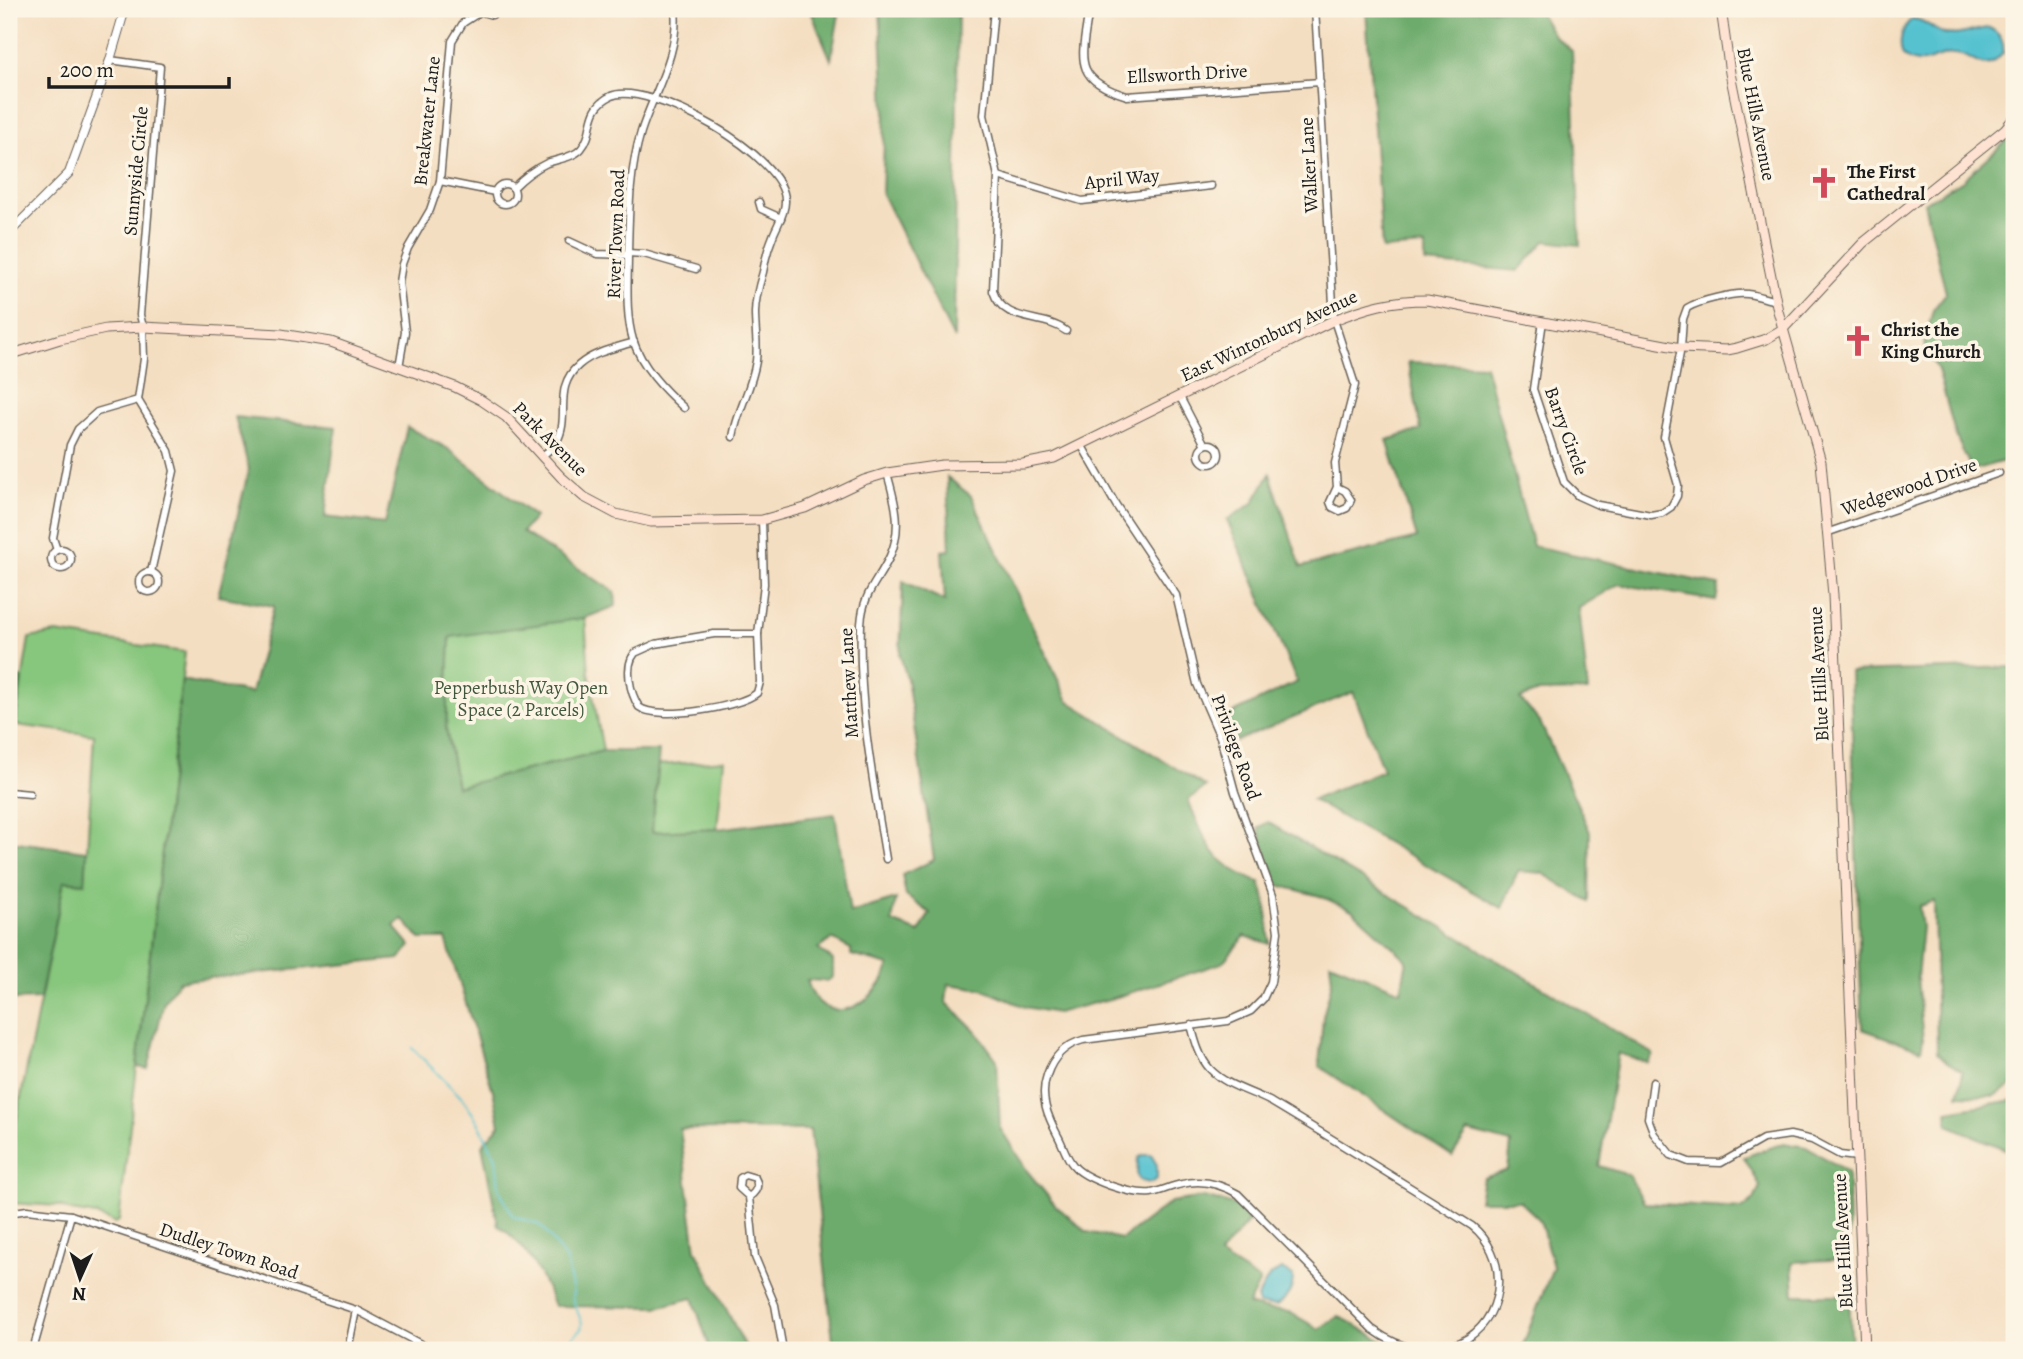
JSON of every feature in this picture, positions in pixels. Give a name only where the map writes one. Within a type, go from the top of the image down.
[{"type":"main road","name":"Blue Hills Avenue","points":[[1721,9],[1730,73],[1776,301],[1817,442],[1824,483],[1829,531],[1843,814],[1866,1350]]},
{"type":"main road","points":[[1783,329],[1863,243],[2005,130],[2014,118]]},
{"type":"main road","name":"East Wintonbury Avenue","points":[[985,466],[1054,458],[1334,320],[1389,302],[1427,300],[1681,348],[1710,350],[1737,348],[1766,339],[1783,329]]},
{"type":"main road","name":"Park Avenue","points":[[9,355],[60,339],[106,330],[143,327],[308,338],[331,342],[455,387],[481,400],[506,417],[561,477],[584,496],[605,509],[626,517],[652,522],[762,520],[804,508],[864,480],[887,473],[942,465],[985,466]]},
{"type":"street","points":[[9,15],[16,9]]},
{"type":"street","points":[[9,233],[69,173],[110,60],[125,9]]},
{"type":"street","name":"Breakwater Lane","points":[[399,367],[405,332],[400,282],[402,264],[408,247],[430,210],[440,181],[452,41],[463,23],[482,10],[492,15],[501,9]]},
{"type":"street","name":"River Town Road","points":[[675,9],[676,26],[672,49],[640,135],[633,169],[629,203],[628,309],[634,342],[643,361],[662,388],[684,408]]},
{"type":"street","points":[[994,9],[984,115],[998,176],[993,291],[996,300],[1011,313],[1058,326],[1066,331]]},
{"type":"street","name":"Ellsworth Drive","points":[[1089,9],[1082,60],[1088,75],[1102,89],[1127,96],[1320,82]]},
{"type":"street","name":"Walker Lane","points":[[1315,9],[1334,320],[1355,385],[1335,463],[1337,487]]},
{"type":"street","name":"Sunnyside Circle","points":[[110,60],[160,67],[140,315],[143,327]]},
{"type":"street","points":[[513,188],[545,164],[577,153],[581,149],[593,114],[603,101],[617,94],[626,93],[653,100],[718,127],[761,160],[785,194],[785,205],[769,247],[759,285],[755,314],[756,362],[733,437]]},
{"type":"street","name":"April Way","points":[[998,176],[1082,201],[1211,186]]},
{"type":"street","points":[[440,181],[495,192]]},
{"type":"street","points":[[495,192],[502,185],[513,188]]},
{"type":"street","points":[[495,192],[498,201],[508,204],[515,196],[513,188]]},
{"type":"street","points":[[759,202],[760,208],[781,218]]},
{"type":"street","points":[[569,241],[597,254],[644,254],[696,269]]},
{"type":"street","points":[[1681,348],[1684,314],[1691,305],[1748,294],[1776,301]]},
{"type":"street","name":"Barry Circle","points":[[1543,321],[1532,389],[1561,475],[1578,496],[1592,504],[1609,508],[1655,515],[1666,512],[1676,501],[1678,485],[1664,437],[1681,348]]},
{"type":"street","points":[[143,327],[144,359],[138,400],[169,451],[174,471],[151,572]]},
{"type":"street","points":[[542,456],[558,439],[562,425],[562,395],[573,371],[600,353],[634,342]]},
{"type":"street","points":[[1180,397],[1205,445]]},
{"type":"street","points":[[57,550],[53,538],[70,445],[78,429],[97,412],[138,400]]},
{"type":"street","name":"Privilege Road","points":[[1082,446],[1116,505],[1176,595],[1196,684],[1220,737],[1235,792],[1269,881],[1276,908],[1278,932],[1274,973],[1263,999],[1251,1012],[1228,1021],[1083,1040],[1067,1046],[1055,1058],[1045,1079],[1044,1098],[1049,1118],[1072,1164],[1091,1178],[1125,1190],[1143,1193],[1195,1182],[1229,1188],[1247,1201],[1372,1329],[1405,1348],[1420,1350]]},
{"type":"street","name":"Matthew Lane","points":[[886,859],[865,730],[861,622],[865,602],[877,576],[890,557],[898,524],[887,473]]},
{"type":"street","name":"Wedgewood Drive","points":[[1829,531],[1999,473]]},
{"type":"street","points":[[758,634],[714,634],[641,649],[631,657],[629,664],[635,701],[644,711],[652,713],[684,713],[753,697],[757,693],[760,682],[758,634],[764,584],[762,520]]},
{"type":"street","points":[[9,792],[30,794]]},
{"type":"street","points":[[1191,1025],[1197,1049],[1209,1068],[1224,1080],[1267,1100],[1472,1226],[1486,1239],[1498,1272],[1494,1306],[1479,1329],[1469,1338],[1458,1344],[1433,1350]]},
{"type":"street","points":[[1653,1083],[1648,1118],[1654,1134],[1671,1155],[1689,1162],[1721,1163],[1763,1139],[1790,1135],[1812,1139],[1840,1155],[1857,1157]]},
{"type":"street","points":[[748,1197],[755,1257],[775,1305],[783,1350]]},
{"type":"street","name":"Dudley Town Road","points":[[9,1213],[27,1210],[71,1215],[356,1310],[432,1350]]},
{"type":"street","points":[[33,1350],[71,1215]]},
{"type":"street","points":[[348,1350],[356,1310]]},
{"type":"green space","points":[[810,9],[840,9],[831,60]]},
{"type":"green space","points":[[880,9],[958,9],[954,339],[882,194],[885,112]]},
{"type":"green space","points":[[1366,9],[1537,9],[1555,37],[1572,51],[1580,245],[1545,241],[1518,271],[1425,263],[1425,246],[1382,249]]},
{"type":"green space","points":[[2014,134],[2014,467],[2008,460],[1972,470],[1956,437],[1938,370],[1924,345],[1933,310],[1946,293],[1924,203],[1963,180]]},
{"type":"green space","points":[[1408,362],[1485,365],[1533,546],[1719,585],[1716,601],[1619,584],[1579,608],[1588,691],[1538,692],[1520,699],[1540,722],[1590,832],[1589,902],[1542,873],[1518,871],[1502,908],[1312,800],[1383,770],[1353,692],[1236,741],[1227,716],[1297,682],[1227,520],[1253,503],[1270,474],[1301,567],[1417,538],[1387,440],[1421,430]]},
{"type":"green space","points":[[235,417],[336,427],[325,517],[385,524],[407,427],[447,448],[535,517],[522,532],[615,592],[616,606],[585,618],[450,637],[446,729],[457,787],[603,751],[659,751],[652,832],[717,829],[835,814],[850,913],[896,899],[892,922],[919,932],[930,913],[906,896],[902,875],[934,860],[907,679],[900,655],[903,581],[945,601],[942,551],[950,550],[947,477],[971,496],[1068,701],[1206,787],[1188,800],[1213,851],[1231,868],[1260,883],[1266,902],[1270,944],[1245,936],[1222,963],[1057,1013],[1025,1007],[982,989],[948,984],[946,1002],[975,1030],[997,1060],[1000,1128],[1028,1172],[1055,1205],[1087,1232],[1122,1239],[1171,1202],[1204,1197],[1238,1206],[1249,1221],[1219,1255],[1260,1281],[1248,1305],[1289,1312],[1319,1329],[1339,1316],[1398,1350],[834,1350],[810,1130],[680,1129],[696,1250],[747,1350],[710,1350],[693,1298],[657,1307],[554,1306],[532,1261],[517,1242],[498,1225],[482,1145],[500,1125],[493,1091],[446,939],[420,939],[403,919],[394,926],[411,946],[399,959],[179,981],[164,1002],[148,1069],[137,1067],[182,680],[251,693],[274,606],[218,596],[249,469]],"holes":[[[832,939],[851,949],[851,955],[889,965],[883,979],[863,1002],[837,1010],[825,1006],[814,997],[807,980],[827,981],[833,977],[833,960],[818,949]]]},
{"type":"green space","name":"Pepperbush Way Open Space (2 Parcels)","points":[[585,618],[589,672],[603,751],[457,787],[446,729],[450,636]]},
{"type":"green space","points":[[56,633],[185,652],[119,1221],[114,1223],[96,1215],[59,1206],[9,1203],[9,1157],[64,881],[85,883],[94,735],[15,725],[29,638]]},
{"type":"green space","points":[[2014,667],[2014,1084],[1994,1096],[1958,1095],[1963,1071],[1947,1062],[1937,1052],[1934,901],[1919,906],[1922,927],[1917,978],[1923,1040],[1921,1050],[1862,1029],[1850,672]]},
{"type":"green space","points":[[9,674],[22,678],[15,725],[9,729]]},
{"type":"green space","points":[[724,760],[717,829],[651,832],[659,765]]},
{"type":"green space","points":[[1268,822],[1653,1054],[1648,1063],[1618,1053],[1599,1166],[1629,1175],[1644,1203],[1743,1209],[1754,1200],[1760,1186],[1744,1157],[1784,1143],[1806,1147],[1848,1172],[1849,1259],[1792,1262],[1794,1295],[1849,1295],[1852,1350],[1521,1350],[1553,1267],[1540,1220],[1520,1201],[1479,1201],[1483,1178],[1508,1170],[1511,1143],[1468,1132],[1452,1156],[1319,1066],[1323,1017],[1332,981],[1330,962],[1401,991],[1407,960],[1352,910],[1320,896],[1277,885],[1258,828]]},
{"type":"green space","points":[[9,841],[87,851],[85,883],[64,881],[40,999],[9,1000]]},
{"type":"green space","points":[[2014,1100],[2014,1153],[1948,1125],[1947,1111]]},
{"type":"water","points":[[1912,19],[1949,34],[1989,28],[2001,38],[2003,53],[1995,61],[1983,65],[1960,54],[1945,55],[1922,62],[1910,60],[1903,56],[1901,41],[1905,27]]},
{"type":"water","points":[[1151,1155],[1157,1165],[1157,1179],[1150,1183],[1141,1181],[1137,1176],[1138,1158]]},
{"type":"water","points":[[1282,1269],[1293,1276],[1289,1294],[1276,1306],[1259,1305],[1257,1298],[1270,1275]]},
{"type":"waterway","points":[[412,1048],[462,1098],[477,1120],[496,1158],[499,1189],[513,1216],[538,1224],[566,1260],[572,1298],[582,1323],[581,1329],[571,1339],[568,1350]]},
{"type":"place","name":"The First Cathedral","points":[[1824,183]]},
{"type":"place","name":"Christ the King Church","points":[[1858,341]]}]
